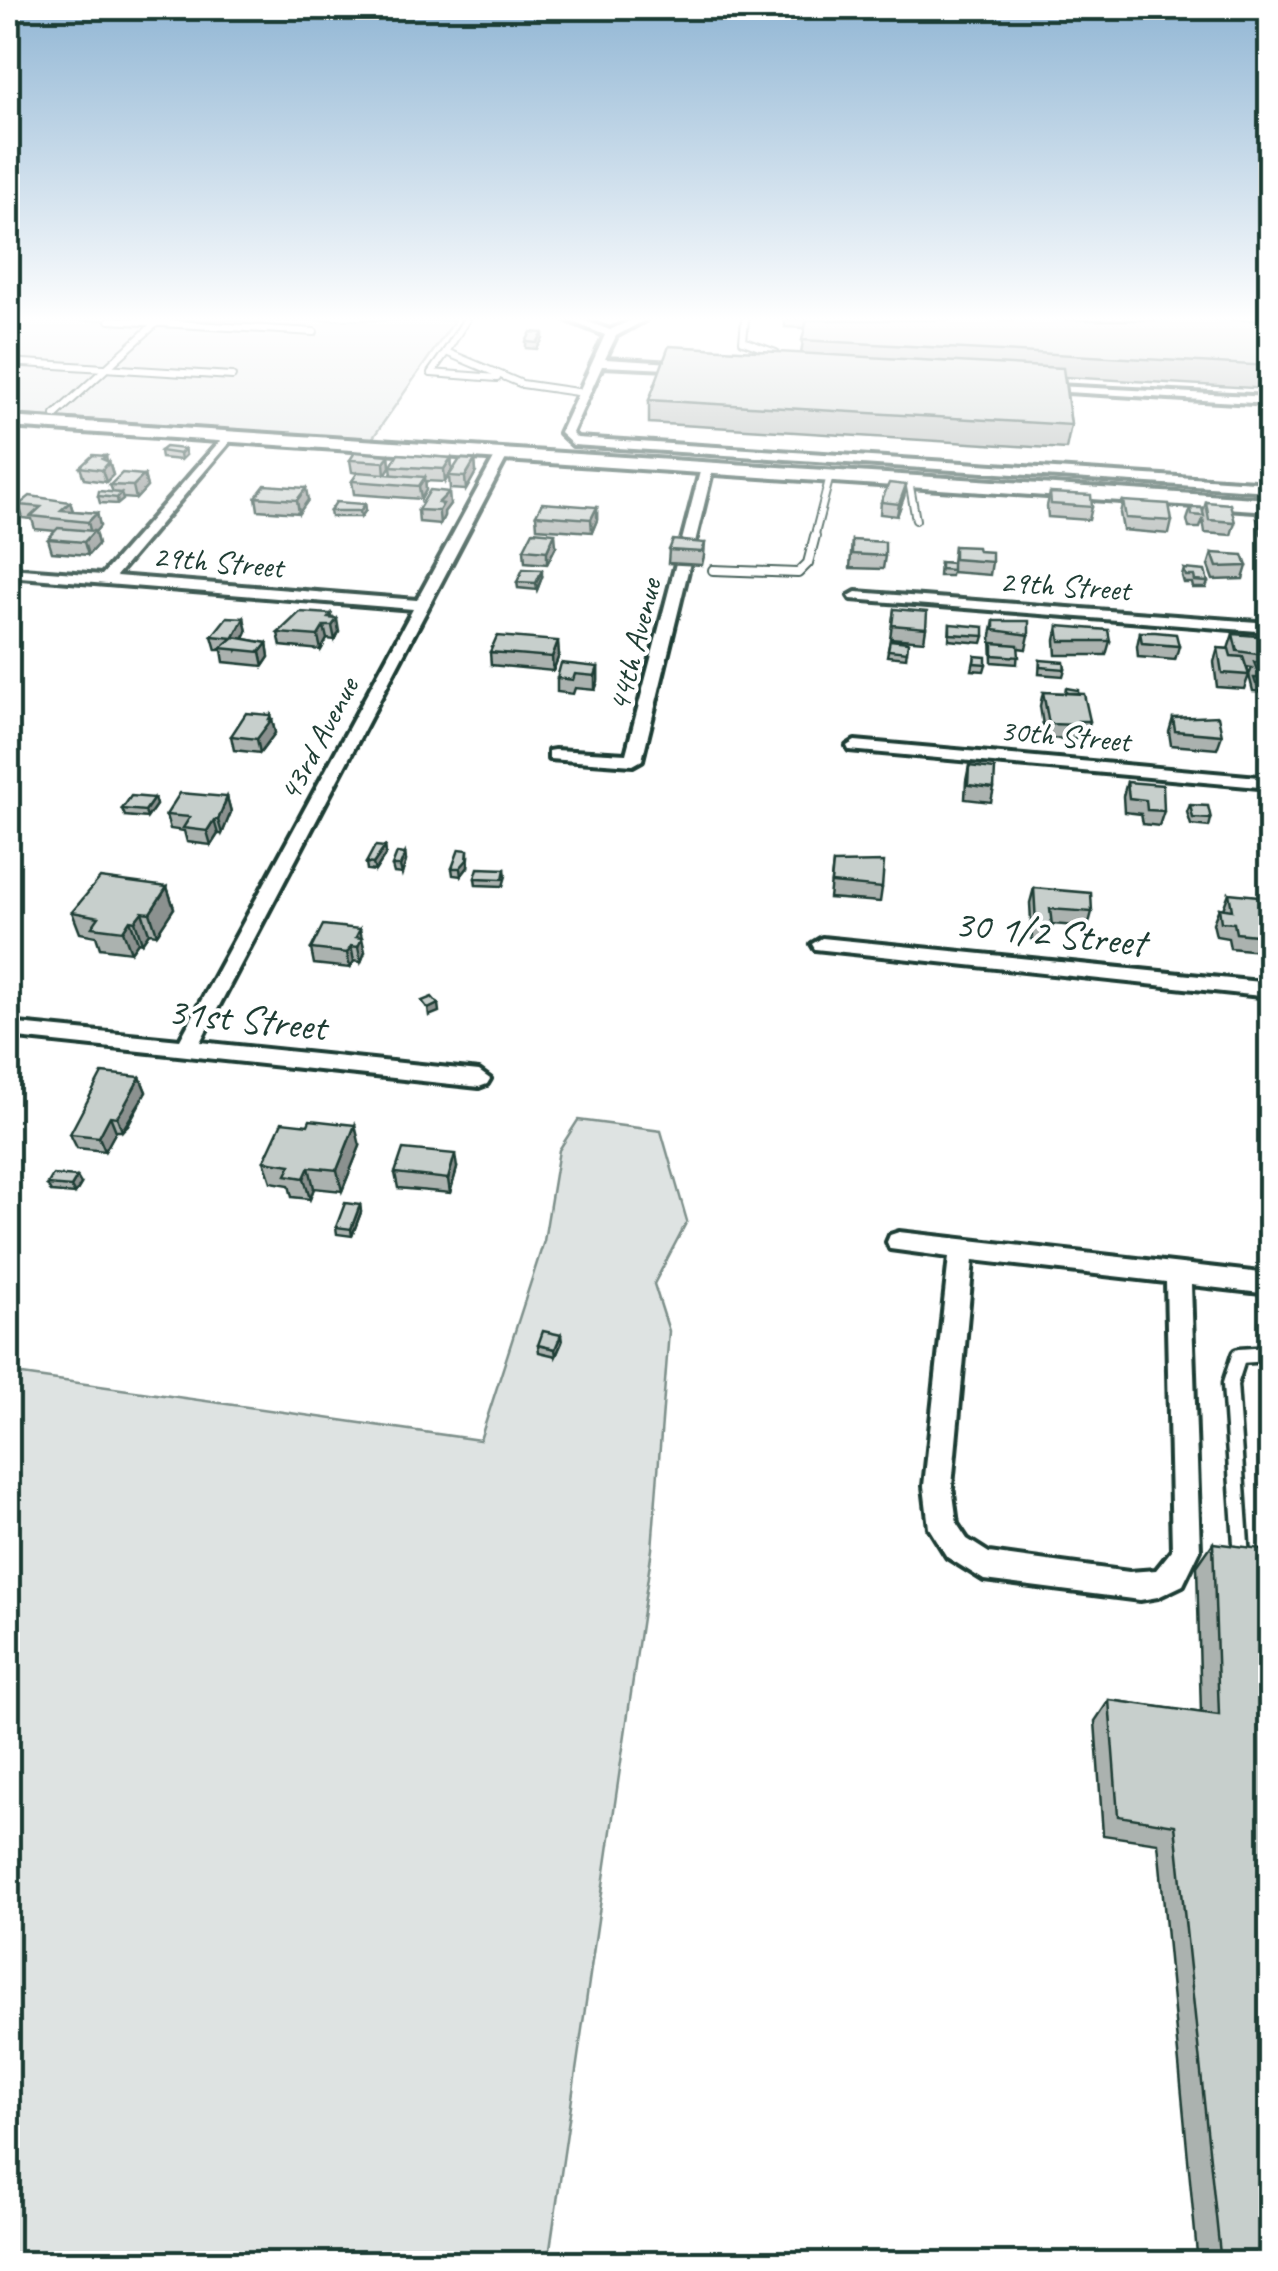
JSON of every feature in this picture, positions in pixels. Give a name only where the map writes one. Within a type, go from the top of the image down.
[{"type":"main road","points":[[71,426],[909,481],[1267,499]]},
{"type":"street","points":[[569,426],[566,433],[573,441],[585,443],[1267,499],[1270,532]]},
{"type":"street","points":[[106,579],[228,436]]},
{"type":"street","name":"43rd Avenue","points":[[185,1050],[502,455]]},
{"type":"street","name":"44th Avenue","points":[[555,755],[633,760],[707,468]]},
{"type":"street","name":"29th Street","points":[[8,572],[423,606]]},
{"type":"street","name":"29th Street","points":[[856,596],[1270,628]]},
{"type":"street","name":"30th Street","points":[[855,746],[1270,783]]},
{"type":"street","name":"30 1/2 Street","points":[[822,944],[1270,990]]},
{"type":"street","name":"31st Street","points":[[8,1030],[479,1079]]},
{"type":"street","points":[[898,1242],[1270,1284]]},
{"type":"street","points":[[962,1249],[938,1486],[944,1528],[957,1548],[984,1566],[1129,1586],[1150,1587],[1168,1580],[1186,1550],[1178,1274]]},
{"type":"lane","points":[[713,570],[798,573],[808,563],[830,476]]},
{"type":"lane","points":[[909,481],[916,520]]},
{"type":"lane","points":[[1244,1572],[1230,1384],[1239,1356],[1270,1354]]},
{"type":"shaded area","points":[[182,426],[381,426],[372,439]]},
{"type":"shaded area","points":[[578,1120],[661,1131],[687,1221],[654,1284],[669,1331],[652,1549],[548,2263],[8,2264],[8,1373],[480,1440],[544,1241],[559,1150]]},
{"type":"building","points":[[165,447],[184,449],[180,454],[160,451]]},
{"type":"building","points":[[355,452],[389,455],[384,462],[350,460]]},
{"type":"building","points":[[398,454],[451,458],[444,469],[391,466]]},
{"type":"building","points":[[93,455],[106,456],[102,459],[109,462],[102,470],[80,467]]},
{"type":"building","points":[[460,459],[475,460],[465,477],[449,476]]},
{"type":"building","points":[[358,472],[425,477],[419,486],[352,481]]},
{"type":"building","points":[[122,473],[144,475],[133,486],[110,485]]},
{"type":"building","points":[[889,483],[906,485],[899,504],[881,502]]},
{"type":"building","points":[[265,485],[306,488],[297,500],[256,497]]},
{"type":"building","points":[[430,490],[449,492],[438,503],[443,504],[439,511],[418,510]]},
{"type":"building","points":[[99,491],[121,493],[117,498],[98,496]]},
{"type":"building","points":[[1050,493],[1091,495],[1092,507],[1051,504]]},
{"type":"building","points":[[30,496],[70,502],[61,510],[97,513],[88,522],[31,516],[41,507],[19,505]]},
{"type":"building","points":[[1123,501],[1169,504],[1172,521],[1126,518]]},
{"type":"building","points":[[336,502],[365,504],[360,511],[330,511]]},
{"type":"building","points":[[1206,502],[1230,504],[1235,522],[1209,520]]},
{"type":"building","points":[[542,503],[597,507],[591,519],[536,515]]},
{"type":"building","points":[[1191,508],[1202,508],[1204,516],[1192,515]]},
{"type":"building","points":[[58,528],[94,531],[84,542],[48,539]]},
{"type":"building","points":[[533,531],[555,533],[547,551],[524,549]]},
{"type":"building","points":[[673,540],[705,543],[702,552],[669,550]]},
{"type":"building","points":[[852,540],[885,542],[885,556],[852,554]]},
{"type":"building","points":[[954,546],[992,552],[992,562],[954,559]]},
{"type":"building","points":[[1212,553],[1243,555],[1247,566],[1217,567]]},
{"type":"building","points":[[940,562],[952,563],[952,570],[940,569]]},
{"type":"building","points":[[523,569],[542,570],[536,583],[517,582]]},
{"type":"building","points":[[1184,569],[1205,571],[1208,582],[1195,581],[1194,576],[1186,576]]},
{"type":"building","points":[[894,609],[927,612],[926,628],[892,625]]},
{"type":"building","points":[[300,612],[331,614],[328,618],[337,619],[332,626],[324,626],[318,636],[278,633]]},
{"type":"building","points":[[227,617],[244,618],[234,637],[267,643],[260,652],[221,648],[233,638],[212,636]]},
{"type":"building","points":[[994,621],[1029,621],[1029,635],[994,630]]},
{"type":"building","points":[[950,624],[984,627],[984,636],[950,634]]},
{"type":"building","points":[[1058,626],[1108,630],[1110,641],[1060,641]]},
{"type":"building","points":[[1140,632],[1176,634],[1179,646],[1142,643]]},
{"type":"building","points":[[1233,634],[1270,637],[1270,656],[1237,651]]},
{"type":"building","points":[[497,636],[558,641],[552,657],[490,652]]},
{"type":"building","points":[[890,640],[908,642],[907,652],[888,650]]},
{"type":"building","points":[[993,643],[1018,645],[1019,657],[993,655]]},
{"type":"building","points":[[1218,648],[1229,649],[1231,656],[1243,657],[1249,675],[1222,673]]},
{"type":"building","points":[[975,656],[986,657],[986,664],[974,663]]},
{"type":"building","points":[[1040,660],[1064,662],[1065,669],[1040,667]]},
{"type":"building","points":[[1254,662],[1270,663],[1270,672],[1257,670]]},
{"type":"building","points":[[561,663],[598,667],[595,676],[575,674],[573,680],[557,678]]},
{"type":"building","points":[[1254,678],[1270,679],[1270,685],[1256,684]]},
{"type":"building","points":[[1043,692],[1084,694],[1090,721],[1078,721],[1079,725],[1049,724]]},
{"type":"building","points":[[246,713],[271,715],[257,739],[231,736]]},
{"type":"building","points":[[1218,716],[1222,735],[1175,731],[1173,718]]},
{"type":"building","points":[[969,766],[995,769],[994,788],[968,785]]},
{"type":"building","points":[[1127,782],[1163,785],[1164,811],[1147,810],[1146,800],[1129,798]]},
{"type":"building","points":[[180,793],[227,797],[218,820],[207,831],[183,828],[190,817],[166,815]]},
{"type":"building","points":[[131,796],[154,798],[145,811],[122,809]]},
{"type":"building","points":[[1190,805],[1208,806],[1211,819],[1193,818]]},
{"type":"building","points":[[375,846],[385,847],[373,864],[366,863]]},
{"type":"building","points":[[459,849],[468,850],[467,860],[460,868],[452,868]]},
{"type":"building","points":[[397,853],[405,854],[400,866],[392,866]]},
{"type":"building","points":[[884,862],[882,888],[831,883],[833,863]]},
{"type":"building","points":[[478,868],[505,869],[503,879],[475,878]]},
{"type":"building","points":[[100,878],[167,887],[150,913],[142,912],[135,921],[130,920],[123,931],[92,927],[99,917],[72,912]]},
{"type":"building","points":[[1034,888],[1091,893],[1092,912],[1050,909],[1052,926],[1036,924]]},
{"type":"building","points":[[1229,893],[1258,896],[1266,936],[1236,933],[1234,923],[1221,922],[1219,908],[1232,910]]},
{"type":"building","points":[[323,925],[360,929],[356,937],[362,938],[358,947],[351,946],[347,953],[311,949]]},
{"type":"building","points":[[432,997],[438,1004],[428,1009],[422,1001]]},
{"type":"building","points":[[102,1073],[140,1077],[122,1110],[117,1117],[110,1116],[99,1137],[70,1134]]},
{"type":"building","points":[[310,1120],[355,1125],[337,1170],[309,1167],[304,1178],[286,1175],[291,1165],[264,1161],[282,1122],[308,1125]]},
{"type":"building","points":[[403,1149],[455,1154],[448,1179],[395,1173]]},
{"type":"building","points":[[53,1175],[77,1177],[71,1187],[47,1185]]},
{"type":"building","points":[[345,1203],[360,1205],[351,1229],[336,1227]]},
{"type":"building","points":[[543,1331],[561,1335],[555,1349],[538,1345]]},
{"type":"building","points":[[1213,1543],[1270,1550],[1270,2264],[1221,2264],[1175,1825],[1118,1816],[1109,1700],[1219,1715]]}]
